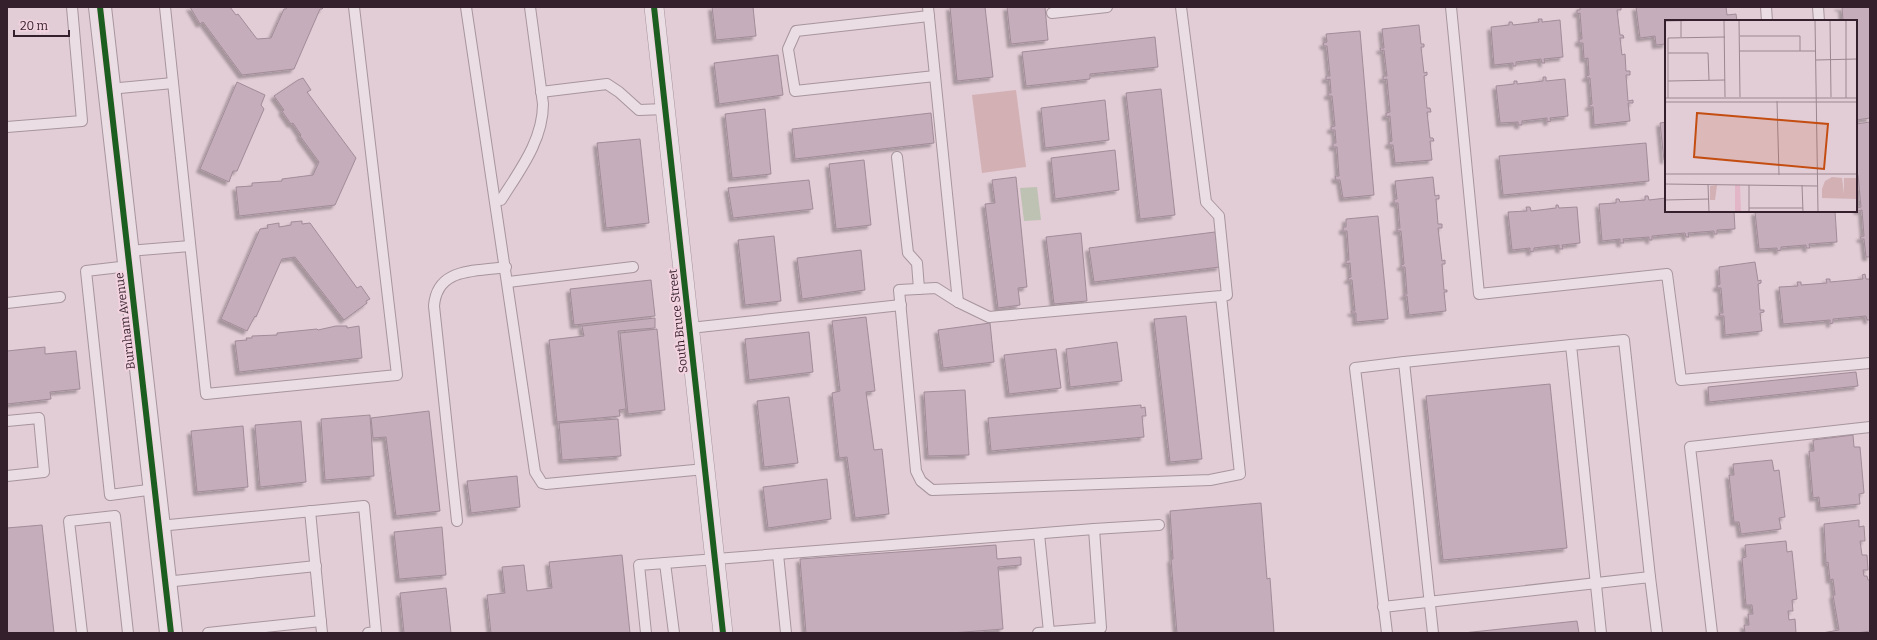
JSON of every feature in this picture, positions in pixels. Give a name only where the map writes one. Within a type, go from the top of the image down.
[{"type":"street","name":"Burnham Avenue","points":[[100,7],[171,633]]},
{"type":"street","name":"South Bruce Street","points":[[654,7],[723,633]]},
{"type":"lane","points":[[7,127],[82,121],[72,7]]},
{"type":"lane","points":[[165,7],[206,394],[397,375],[354,7]]},
{"type":"lane","points":[[466,7],[506,267],[535,472],[542,483],[705,469]]},
{"type":"lane","points":[[495,200],[501,200],[527,160],[538,135],[543,116],[530,7]]},
{"type":"lane","points":[[1052,13],[1107,7]]},
{"type":"lane","points":[[1181,7],[1206,202],[1219,216],[1227,295],[989,317],[958,302],[936,288],[899,290],[916,471],[921,481],[932,490],[1210,480],[1240,474],[1221,296]]},
{"type":"lane","points":[[1451,7],[1479,294],[1667,274],[1681,380],[1870,363]]},
{"type":"lane","points":[[1766,7],[1767,20]]},
{"type":"lane","points":[[1818,7],[1820,20]]},
{"type":"lane","points":[[935,76],[795,91],[788,49],[796,31],[929,12],[958,302]]},
{"type":"lane","points":[[109,89],[173,83]]},
{"type":"lane","points":[[541,92],[607,84],[619,92],[639,110],[665,109]]},
{"type":"lane","points":[[897,158],[908,253],[917,263],[919,289]]},
{"type":"lane","points":[[155,489],[110,495],[86,271],[128,258],[190,246]]},
{"type":"lane","points":[[457,522],[434,306],[435,295],[440,286],[449,277],[460,273],[506,267]]},
{"type":"lane","points":[[508,282],[633,267]]},
{"type":"lane","points":[[7,303],[60,297]]},
{"type":"lane","points":[[690,328],[900,305]]},
{"type":"lane","points":[[1387,633],[1355,368],[1624,340],[1657,633]]},
{"type":"lane","points":[[1570,345],[1601,633]]},
{"type":"lane","points":[[1404,362],[1433,633]]},
{"type":"lane","points":[[7,421],[39,418],[44,472],[7,476]]},
{"type":"lane","points":[[1712,633],[1690,447],[1870,427]]},
{"type":"lane","points":[[159,526],[364,506],[376,632],[368,633]]},
{"type":"lane","points":[[310,511],[322,633]]},
{"type":"lane","points":[[82,633],[69,521],[115,516],[128,633]]},
{"type":"lane","points":[[646,633],[639,565],[1160,525]]},
{"type":"lane","points":[[1038,633],[1101,628],[1094,529]]},
{"type":"lane","points":[[1039,534],[1049,632]]},
{"type":"lane","points":[[778,554],[786,633]]},
{"type":"lane","points":[[665,563],[674,633]]},
{"type":"lane","points":[[165,582],[316,566]]},
{"type":"lane","points":[[1384,607],[1650,576]]},
{"type":"lane","points":[[208,633],[321,621]]},
{"type":"shaded area","points":[[1016,90],[1026,167],[982,173],[972,95]]},
{"type":"shaded area","points":[[1037,187],[1041,220],[1024,221],[1020,188]]},
{"type":"building","points":[[190,7],[230,7],[236,15],[238,14],[257,39],[271,38],[284,9],[287,7],[324,7],[320,9],[294,69],[242,75],[203,22],[200,24]]},
{"type":"building","points":[[712,7],[753,7],[756,36],[716,40]]},
{"type":"building","points":[[950,7],[985,7],[993,77],[957,81]]},
{"type":"building","points":[[1007,7],[1045,7],[1048,40],[1011,44]]},
{"type":"building","points":[[1580,7],[1621,7],[1621,10],[1617,10],[1620,35],[1623,35],[1624,38],[1620,38],[1622,55],[1625,54],[1626,71],[1630,71],[1630,75],[1626,75],[1628,101],[1633,100],[1633,103],[1628,103],[1630,121],[1594,125],[1593,107],[1589,107],[1589,105],[1592,104],[1590,78],[1586,78],[1586,76],[1589,75],[1588,58],[1584,59],[1583,43],[1579,43],[1579,39],[1582,39],[1580,13],[1577,14],[1577,10],[1580,10]]},
{"type":"building","points":[[1636,7],[1726,7],[1727,15],[1736,14],[1737,20],[1665,20],[1665,44],[1656,45],[1655,36],[1640,38]]},
{"type":"building","points":[[1842,7],[1870,7],[1870,118],[1857,120],[1857,20],[1843,20]]},
{"type":"building","points":[[1538,19],[1542,19],[1542,22],[1560,20],[1563,57],[1544,59],[1545,63],[1542,63],[1541,59],[1516,62],[1516,66],[1513,66],[1513,63],[1494,65],[1491,27],[1509,25],[1509,22],[1512,22],[1513,25],[1539,22]]},
{"type":"building","points":[[1419,25],[1421,44],[1424,44],[1424,47],[1421,47],[1424,73],[1427,72],[1427,75],[1424,76],[1427,108],[1430,108],[1431,112],[1427,112],[1430,138],[1433,138],[1434,141],[1430,141],[1432,160],[1395,163],[1393,145],[1389,145],[1389,142],[1392,141],[1390,116],[1386,117],[1386,113],[1390,112],[1387,79],[1383,80],[1383,76],[1387,76],[1384,50],[1381,51],[1380,48],[1384,48],[1382,29]]},
{"type":"building","points":[[1360,31],[1374,195],[1343,198],[1340,180],[1336,180],[1335,176],[1339,176],[1337,147],[1333,147],[1333,143],[1336,143],[1335,130],[1331,130],[1331,127],[1335,126],[1332,96],[1328,96],[1328,93],[1331,93],[1330,79],[1326,80],[1326,76],[1330,76],[1327,46],[1324,46],[1323,43],[1327,42],[1326,34]]},
{"type":"building","points":[[1155,37],[1158,67],[1090,74],[1090,79],[1026,86],[1022,52]]},
{"type":"building","points":[[778,55],[783,95],[719,104],[714,63]]},
{"type":"building","points":[[1543,77],[1546,77],[1546,81],[1565,79],[1568,116],[1550,118],[1551,121],[1547,122],[1547,118],[1522,121],[1522,125],[1518,125],[1518,122],[1500,123],[1496,86],[1514,84],[1514,81],[1517,81],[1517,84],[1543,81]]},
{"type":"building","points":[[303,78],[311,90],[307,92],[356,158],[335,205],[239,216],[236,187],[252,186],[252,183],[282,181],[282,179],[313,175],[319,162],[300,136],[301,135],[293,123],[291,124],[284,114],[282,111],[284,110],[274,96]]},
{"type":"building","points":[[237,82],[265,95],[261,105],[264,109],[237,171],[233,171],[229,182],[200,169]]},
{"type":"building","points":[[1161,89],[1175,215],[1140,219],[1126,93]]},
{"type":"building","points":[[1105,100],[1109,140],[1045,148],[1041,108]]},
{"type":"building","points":[[765,109],[771,174],[732,178],[725,114]]},
{"type":"building","points":[[931,113],[934,143],[795,159],[792,129]]},
{"type":"building","points":[[1665,122],[1665,160],[1664,160],[1660,123]]},
{"type":"building","points":[[1870,122],[1870,257],[1866,257],[1864,239],[1861,239],[1860,237],[1864,236],[1862,210],[1858,211],[1857,208],[1861,207],[1857,175],[1857,124]]},
{"type":"building","points":[[640,139],[649,223],[606,228],[597,143]]},
{"type":"building","points":[[1646,143],[1649,181],[1503,195],[1499,156]]},
{"type":"building","points":[[1115,150],[1119,190],[1055,199],[1051,158]]},
{"type":"building","points":[[864,160],[871,225],[836,229],[829,164]]},
{"type":"building","points":[[1016,177],[1027,287],[1018,288],[1020,305],[998,308],[985,204],[995,203],[992,180]]},
{"type":"building","points":[[1433,177],[1435,196],[1439,195],[1439,199],[1436,199],[1438,224],[1442,224],[1442,228],[1438,228],[1442,261],[1445,260],[1445,264],[1442,264],[1444,290],[1447,290],[1447,292],[1444,292],[1446,311],[1409,315],[1407,296],[1404,296],[1404,294],[1407,294],[1405,267],[1401,267],[1401,265],[1404,264],[1401,231],[1397,231],[1397,228],[1400,228],[1398,203],[1394,203],[1394,199],[1397,199],[1395,181]]},
{"type":"building","points":[[809,180],[813,209],[733,218],[728,188]]},
{"type":"building","points":[[1645,196],[1648,196],[1649,200],[1665,198],[1665,212],[1734,212],[1735,229],[1717,230],[1717,234],[1714,234],[1714,231],[1688,233],[1689,237],[1686,237],[1685,233],[1652,236],[1652,240],[1649,240],[1649,237],[1623,239],[1624,243],[1620,243],[1620,239],[1602,241],[1599,204],[1616,203],[1616,199],[1619,199],[1620,202],[1645,200]]},
{"type":"building","points":[[1556,205],[1558,205],[1559,208],[1577,207],[1580,243],[1562,245],[1563,249],[1559,249],[1559,245],[1534,248],[1534,251],[1530,252],[1530,248],[1512,250],[1508,212],[1527,211],[1526,207],[1530,207],[1531,211],[1556,208]]},
{"type":"building","points":[[1755,212],[1835,212],[1837,242],[1809,244],[1810,248],[1806,248],[1806,245],[1781,247],[1781,250],[1777,251],[1777,248],[1759,249]]},
{"type":"building","points":[[1378,216],[1388,319],[1356,322],[1356,313],[1352,313],[1351,311],[1355,311],[1352,280],[1348,280],[1348,278],[1351,277],[1350,263],[1346,264],[1346,260],[1349,260],[1347,231],[1343,231],[1343,227],[1346,227],[1346,219]]},
{"type":"building","points":[[302,221],[302,224],[310,223],[357,288],[361,286],[370,299],[366,301],[367,303],[344,320],[295,257],[282,259],[256,317],[255,316],[247,331],[221,319],[260,229],[268,228],[267,225],[279,223],[279,227],[291,225],[291,222]]},
{"type":"building","points":[[1215,232],[1220,267],[1094,282],[1089,248]]},
{"type":"building","points":[[1081,233],[1087,301],[1054,304],[1046,237]]},
{"type":"building","points":[[774,236],[781,301],[745,305],[738,240]]},
{"type":"building","points":[[861,250],[865,290],[802,299],[797,258]]},
{"type":"building","points":[[1755,262],[1758,281],[1761,280],[1761,283],[1758,284],[1760,310],[1764,310],[1764,312],[1760,313],[1762,331],[1725,335],[1724,316],[1720,316],[1719,313],[1723,313],[1721,288],[1717,288],[1717,285],[1720,284],[1719,267]]},
{"type":"building","points":[[1865,274],[1866,279],[1870,279],[1870,320],[1867,320],[1866,316],[1833,319],[1833,323],[1830,324],[1830,320],[1783,324],[1779,287],[1798,286],[1797,282],[1801,282],[1801,285],[1827,283],[1826,279],[1830,279],[1830,282],[1863,279],[1862,275]]},
{"type":"building","points":[[651,280],[655,316],[574,325],[570,289]]},
{"type":"building","points":[[1186,316],[1202,459],[1170,462],[1154,319]]},
{"type":"building","points":[[866,317],[875,391],[866,392],[874,450],[882,449],[889,514],[855,518],[847,457],[839,458],[832,393],[840,391],[832,321]]},
{"type":"building","points":[[655,318],[655,328],[618,331],[626,409],[619,410],[620,416],[557,422],[549,340],[584,336],[582,326]]},
{"type":"building","points":[[990,323],[994,362],[943,368],[938,330]]},
{"type":"building","points":[[336,326],[347,326],[347,328],[359,326],[362,358],[239,372],[235,341],[247,340],[246,338],[252,338],[252,336],[277,335],[277,333],[318,330]]},
{"type":"building","points":[[657,329],[665,410],[628,414],[620,333]]},
{"type":"building","points":[[809,332],[813,372],[749,380],[745,339]]},
{"type":"building","points":[[1117,342],[1122,381],[1070,387],[1066,349]]},
{"type":"building","points":[[45,347],[45,354],[76,351],[80,389],[50,392],[51,399],[7,404],[7,351]]},
{"type":"building","points":[[1056,349],[1061,388],[1009,394],[1004,355]]},
{"type":"building","points":[[1856,372],[1858,386],[1709,402],[1708,387]]},
{"type":"building","points":[[1550,384],[1567,548],[1443,560],[1426,396]]},
{"type":"building","points":[[965,390],[969,455],[928,456],[924,392]]},
{"type":"building","points":[[789,397],[798,463],[764,467],[757,401]]},
{"type":"building","points":[[1141,405],[1141,408],[1145,407],[1146,416],[1142,416],[1144,437],[991,451],[988,418]]},
{"type":"building","points":[[429,411],[440,511],[396,516],[386,437],[373,438],[371,418]]},
{"type":"building","points":[[370,415],[374,476],[325,480],[321,419]]},
{"type":"building","points":[[618,419],[621,456],[562,460],[559,423]]},
{"type":"building","points":[[301,421],[306,482],[260,487],[255,425]]},
{"type":"building","points":[[243,426],[248,487],[197,492],[191,431]]},
{"type":"building","points":[[1853,435],[1854,447],[1860,447],[1864,493],[1859,494],[1860,504],[1820,508],[1819,497],[1813,498],[1809,451],[1814,451],[1813,440]]},
{"type":"building","points":[[1772,460],[1774,471],[1779,470],[1785,517],[1779,518],[1781,529],[1741,534],[1739,522],[1734,522],[1729,475],[1734,475],[1733,464]]},
{"type":"building","points":[[517,476],[520,507],[471,513],[467,481]]},
{"type":"building","points":[[827,479],[831,519],[768,528],[763,487]]},
{"type":"building","points":[[1261,503],[1267,579],[1270,578],[1274,633],[1177,633],[1171,559],[1173,559],[1170,511]]},
{"type":"building","points":[[1859,520],[1859,527],[1864,526],[1865,541],[1860,541],[1862,555],[1867,555],[1868,570],[1863,570],[1864,576],[1867,576],[1868,580],[1870,580],[1870,631],[1857,633],[1822,633],[1839,630],[1833,595],[1835,595],[1833,579],[1830,580],[1828,562],[1826,563],[1824,524]]},
{"type":"building","points":[[42,525],[54,633],[7,633],[7,528]]},
{"type":"building","points":[[442,527],[446,575],[399,579],[394,532]]},
{"type":"building","points":[[1786,541],[1787,552],[1792,551],[1797,599],[1792,600],[1793,611],[1788,611],[1789,620],[1795,619],[1796,633],[1745,633],[1744,625],[1749,625],[1748,614],[1753,614],[1752,605],[1746,605],[1742,558],[1746,557],[1745,545]]},
{"type":"building","points":[[996,545],[997,559],[1021,557],[1021,565],[998,567],[1003,629],[952,633],[806,633],[800,559]]},
{"type":"building","points":[[622,555],[630,633],[491,633],[487,595],[505,593],[502,567],[524,565],[527,591],[552,588],[549,562]]},
{"type":"building","points":[[446,588],[451,633],[404,633],[400,593]]},
{"type":"building","points":[[1577,621],[1579,633],[1463,633]]},
{"type":"cycle path","points":[[100,7],[171,633]]},
{"type":"cycle path","points":[[654,7],[723,633]]}]
